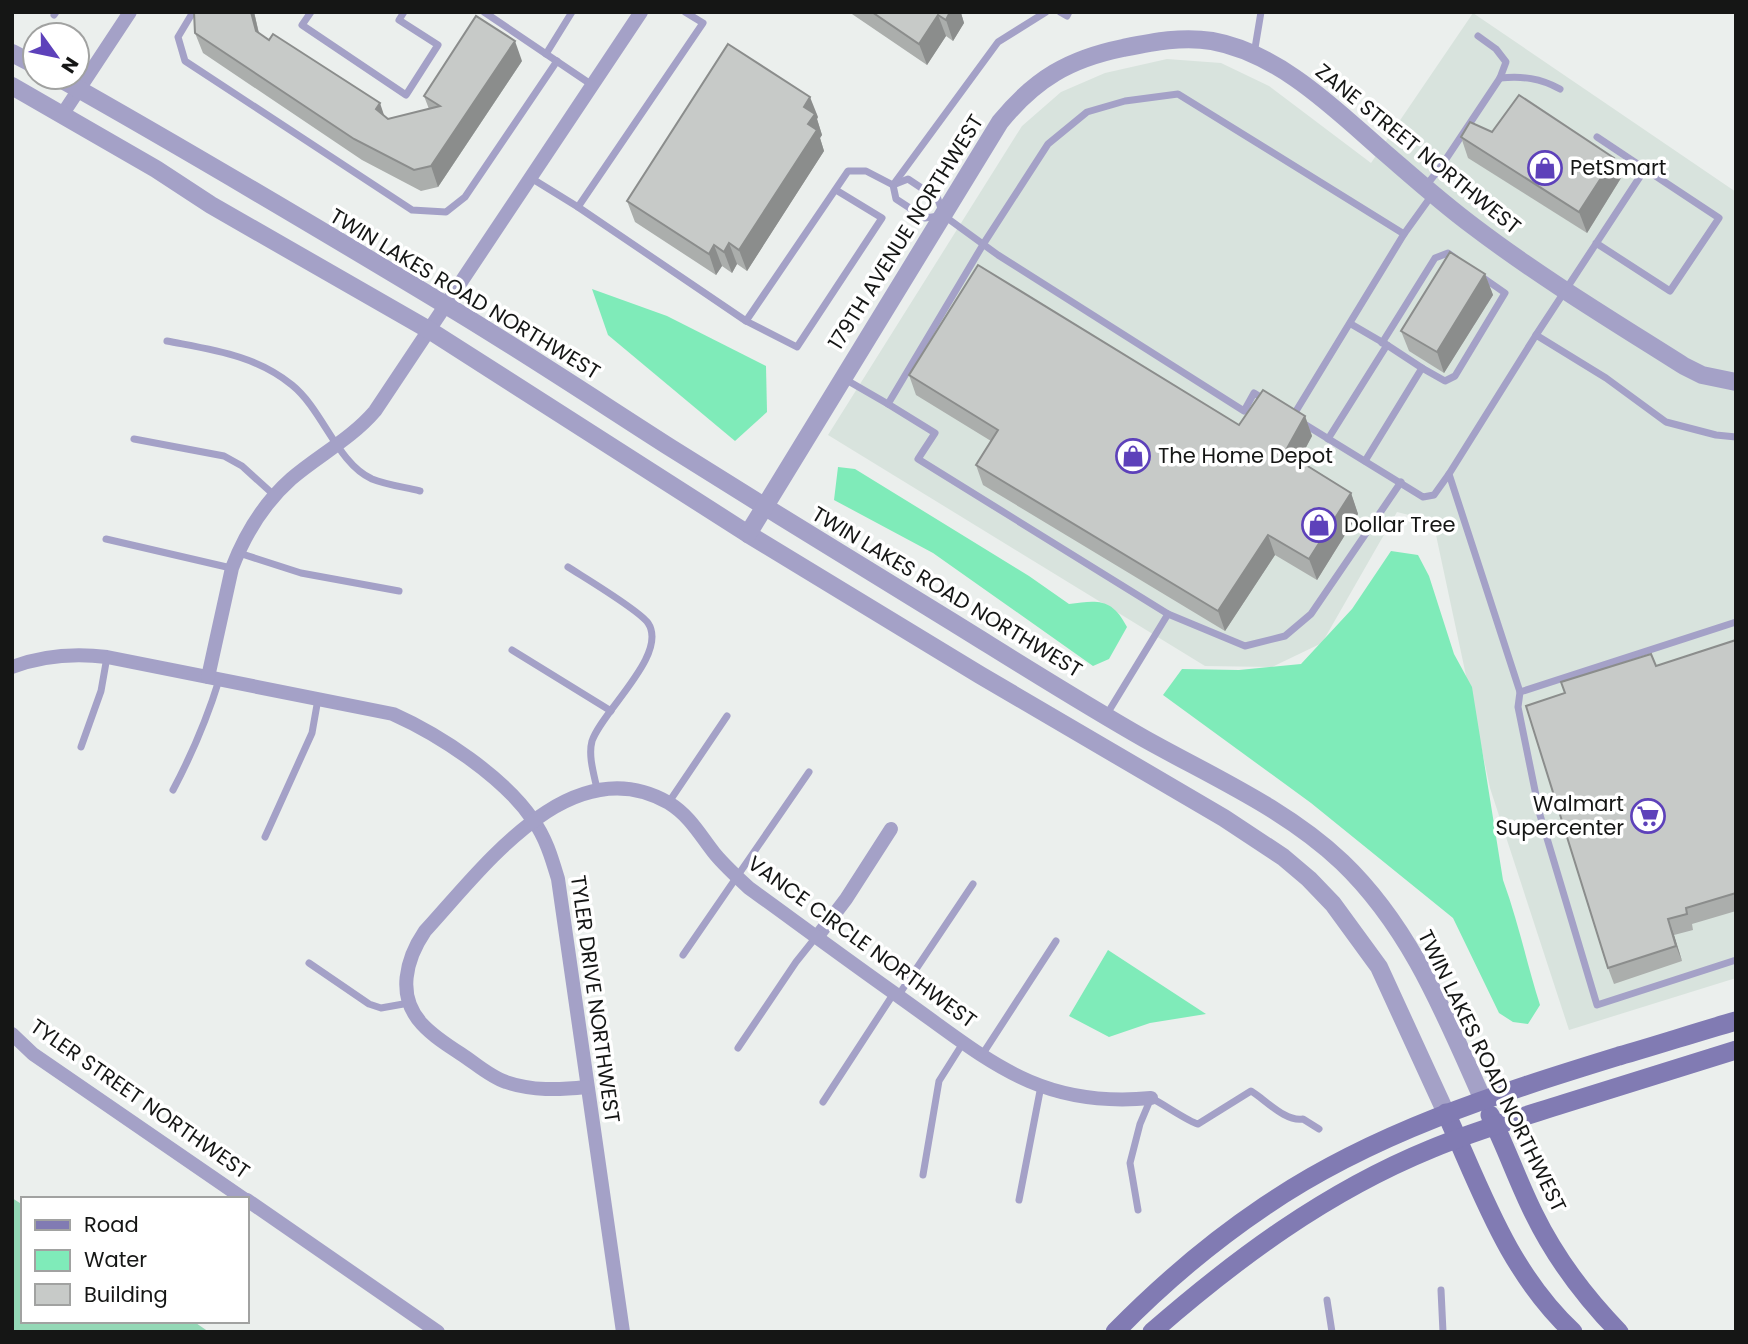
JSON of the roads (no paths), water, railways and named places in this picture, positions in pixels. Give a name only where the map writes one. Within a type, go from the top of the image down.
[{"type":"main road","points":[[1115,1332],[1188,1263],[1265,1206],[1357,1153],[1446,1113],[1529,1083],[1736,1021]]},
{"type":"main road","points":[[1152,1332],[1206,1285],[1281,1229],[1382,1172],[1430,1149],[1495,1126],[1736,1050]]},
{"type":"main road","name":"TWIN LAKES ROAD NORTHWEST","points":[[1483,1100],[1534,1215],[1586,1294],[1619,1332]]},
{"type":"main road","points":[[1446,1113],[1506,1246],[1541,1300],[1573,1332]]},
{"type":"street","points":[[91,71],[130,12]]},
{"type":"street","points":[[214,678],[232,568],[261,512],[289,481],[363,425],[375,411],[641,12]]},
{"type":"street","name":"ZANE STREET NORTHWEST","points":[[1170,40],[1214,42],[1254,55],[1299,82],[1475,227],[1566,290],[1684,366],[1703,375],[1736,382]]},
{"type":"street","name":"179TH AVENUE NORTHWEST","points":[[748,534],[1000,122],[1033,87],[1068,64],[1105,52],[1170,40]]},
{"type":"street","points":[[12,86],[156,169],[211,205],[429,330],[748,534],[980,676],[1224,818],[1283,857],[1333,904],[1379,967],[1446,1113]]},
{"type":"street","points":[[62,115],[78,91]]},
{"type":"street","name":"TWIN LAKES ROAD NORTHWEST","points":[[82,91],[446,305],[765,507],[1141,737],[1254,798],[1313,838],[1349,870],[1387,912],[1421,965],[1483,1100]]},
{"type":"street","name":"TYLER DRIVE NORTHWEST","points":[[12,667],[49,657],[78,654],[107,657],[393,714],[416,724],[499,782],[534,820],[551,856],[558,880],[623,1332]]},
{"type":"street","name":"VANCE CIRCLE NORTHWEST","points":[[410,1003],[406,978],[408,961],[414,947],[425,931],[510,839],[534,820],[579,795],[597,789],[628,789],[669,803],[695,824],[723,863],[738,878],[896,995],[1006,1071],[1041,1086],[1100,1100],[1151,1098]]},
{"type":"street","points":[[817,937],[846,900],[891,829]]},
{"type":"street","points":[[410,1003],[420,1023],[433,1035],[498,1079],[543,1089],[586,1087]]},
{"type":"street","name":"TYLER STREET NORTHWEST","points":[[12,1034],[33,1054],[242,1197]]},
{"type":"street","name":"TYLER STREET NORTHWEST","points":[[248,1201],[438,1332]]},
{"type":"lane","points":[[193,12],[178,37],[184,61],[412,211],[446,212],[465,197],[557,61]]},
{"type":"lane","points":[[311,12],[302,25],[406,95],[438,46],[399,20],[404,12]]},
{"type":"lane","points":[[484,12],[593,86]]},
{"type":"lane","points":[[546,54],[572,12]]},
{"type":"lane","points":[[578,207],[703,23],[685,12]]},
{"type":"lane","points":[[943,215],[925,218],[896,199],[893,185],[998,42],[1046,12]]},
{"type":"lane","points":[[1059,12],[1066,16],[1069,12]]},
{"type":"lane","points":[[1254,55],[1261,12]]},
{"type":"lane","points":[[1293,417],[1351,324],[1440,168],[1500,78],[1506,62],[1496,49],[1478,36]]},
{"type":"lane","points":[[1500,78],[1524,76],[1548,82],[1560,89]]},
{"type":"lane","points":[[888,404],[984,243],[1048,144],[1087,112],[1125,101],[1178,94],[1404,234]]},
{"type":"lane","points":[[1596,243],[1670,291],[1718,218],[1597,137]]},
{"type":"lane","points":[[1283,411],[1423,497],[1434,495],[1644,169]]},
{"type":"lane","points":[[746,321],[848,172],[866,171],[893,185],[908,179],[938,199],[943,215],[1020,269],[1244,411],[1254,393],[1273,405]]},
{"type":"lane","points":[[530,178],[578,207],[746,321],[797,347],[882,218],[836,190]]},
{"type":"lane","points":[[1328,439],[1435,258],[1448,253],[1460,261]]},
{"type":"lane","points":[[1351,324],[1445,381],[1455,376],[1506,293],[1471,269]]},
{"type":"lane","points":[[1536,334],[1606,378],[1666,422],[1716,435],[1736,437]]},
{"type":"lane","points":[[167,341],[240,356],[271,371],[305,398],[359,470],[372,478],[419,491]]},
{"type":"lane","points":[[1365,461],[1422,368]]},
{"type":"lane","points":[[842,378],[935,433],[918,459],[1168,614],[1245,646],[1285,636],[1311,614],[1401,482]]},
{"type":"lane","points":[[134,439],[224,456],[242,466],[275,496]]},
{"type":"lane","points":[[1449,474],[1520,692],[1518,707],[1540,815],[1597,1005],[1736,960]]},
{"type":"lane","points":[[106,539],[232,568]]},
{"type":"lane","points":[[238,553],[301,573],[399,592]]},
{"type":"lane","points":[[568,567],[644,618],[651,627],[653,640],[649,654],[599,727],[590,749],[597,789]]},
{"type":"lane","points":[[1107,715],[1168,614]]},
{"type":"lane","points":[[1520,692],[1736,622]]},
{"type":"lane","points":[[512,650],[611,711]]},
{"type":"lane","points":[[81,747],[101,691],[107,657]]},
{"type":"lane","points":[[173,790],[209,713],[214,678]]},
{"type":"lane","points":[[265,837],[312,733],[318,698]]},
{"type":"lane","points":[[669,803],[727,716]]},
{"type":"lane","points":[[683,955],[809,772]]},
{"type":"lane","points":[[823,1102],[973,884]]},
{"type":"lane","points":[[737,1048],[796,962],[817,937]]},
{"type":"lane","points":[[981,1056],[1056,941]]},
{"type":"lane","points":[[309,963],[369,1004],[381,1009],[410,1003]]},
{"type":"lane","points":[[923,1175],[939,1081],[963,1043]]},
{"type":"lane","points":[[1019,1200],[1041,1086]]},
{"type":"lane","points":[[1138,1210],[1130,1163],[1140,1124],[1151,1098],[1198,1124],[1251,1091],[1285,1115],[1296,1120],[1303,1119],[1319,1129]]},
{"type":"lane","points":[[1441,1290],[1443,1332]]},
{"type":"lane","points":[[1327,1300],[1332,1332]]},
{"type":"water","points":[[592,289],[667,316],[766,366],[767,412],[735,441],[608,335]]},
{"type":"water","points":[[838,467],[855,469],[1029,576],[1069,604],[1096,602],[1110,606],[1127,627],[1109,659],[1093,666],[933,553],[834,500]]},
{"type":"water","points":[[1391,551],[1418,555],[1429,576],[1454,654],[1472,687],[1503,880],[1540,1005],[1528,1024],[1513,1022],[1499,1013],[1453,918],[1311,803],[1163,695],[1182,669],[1239,670],[1301,664],[1352,609]]},
{"type":"water","points":[[1108,950],[1206,1014],[1150,1023],[1109,1037],[1069,1016]]},
{"type":"place","name":"PetSmart","points":[[1545,168]]},
{"type":"place","name":"The Home Depot","points":[[1133,456]]},
{"type":"place","name":"Dollar Tree","points":[[1319,525]]},
{"type":"place","name":"Walmart Supercenter","points":[[1648,816]]}]
